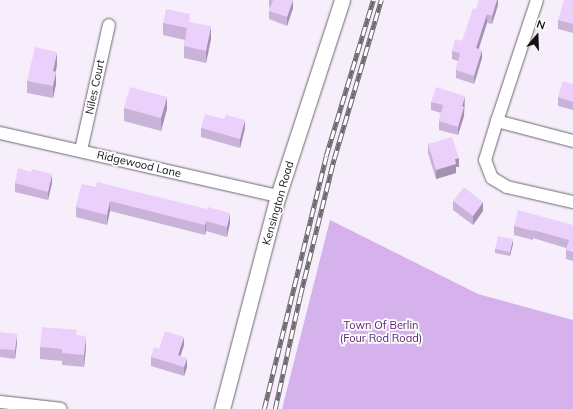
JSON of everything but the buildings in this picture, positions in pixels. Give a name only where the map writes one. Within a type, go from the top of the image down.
[{"type":"street","name":"Kensington Road","points":[[222,409],[278,196],[342,0]]},
{"type":"street","points":[[537,0],[485,160],[492,178],[507,187],[573,202]]},
{"type":"street","name":"Niles Court","points":[[81,150],[109,25]]},
{"type":"street","points":[[497,121],[573,141]]},
{"type":"street","name":"Ridgewood Lane","points":[[0,132],[278,196]]},
{"type":"street","points":[[0,402],[61,409]]},
{"type":"green space","name":"Town Of Berlin (Four Rod Road)","points":[[330,220],[478,294],[573,320],[573,409],[282,409]]},
{"type":"railway","points":[[264,409],[326,156],[373,0]]},
{"type":"railway","points":[[275,409],[300,296],[334,159],[381,0]]}]
